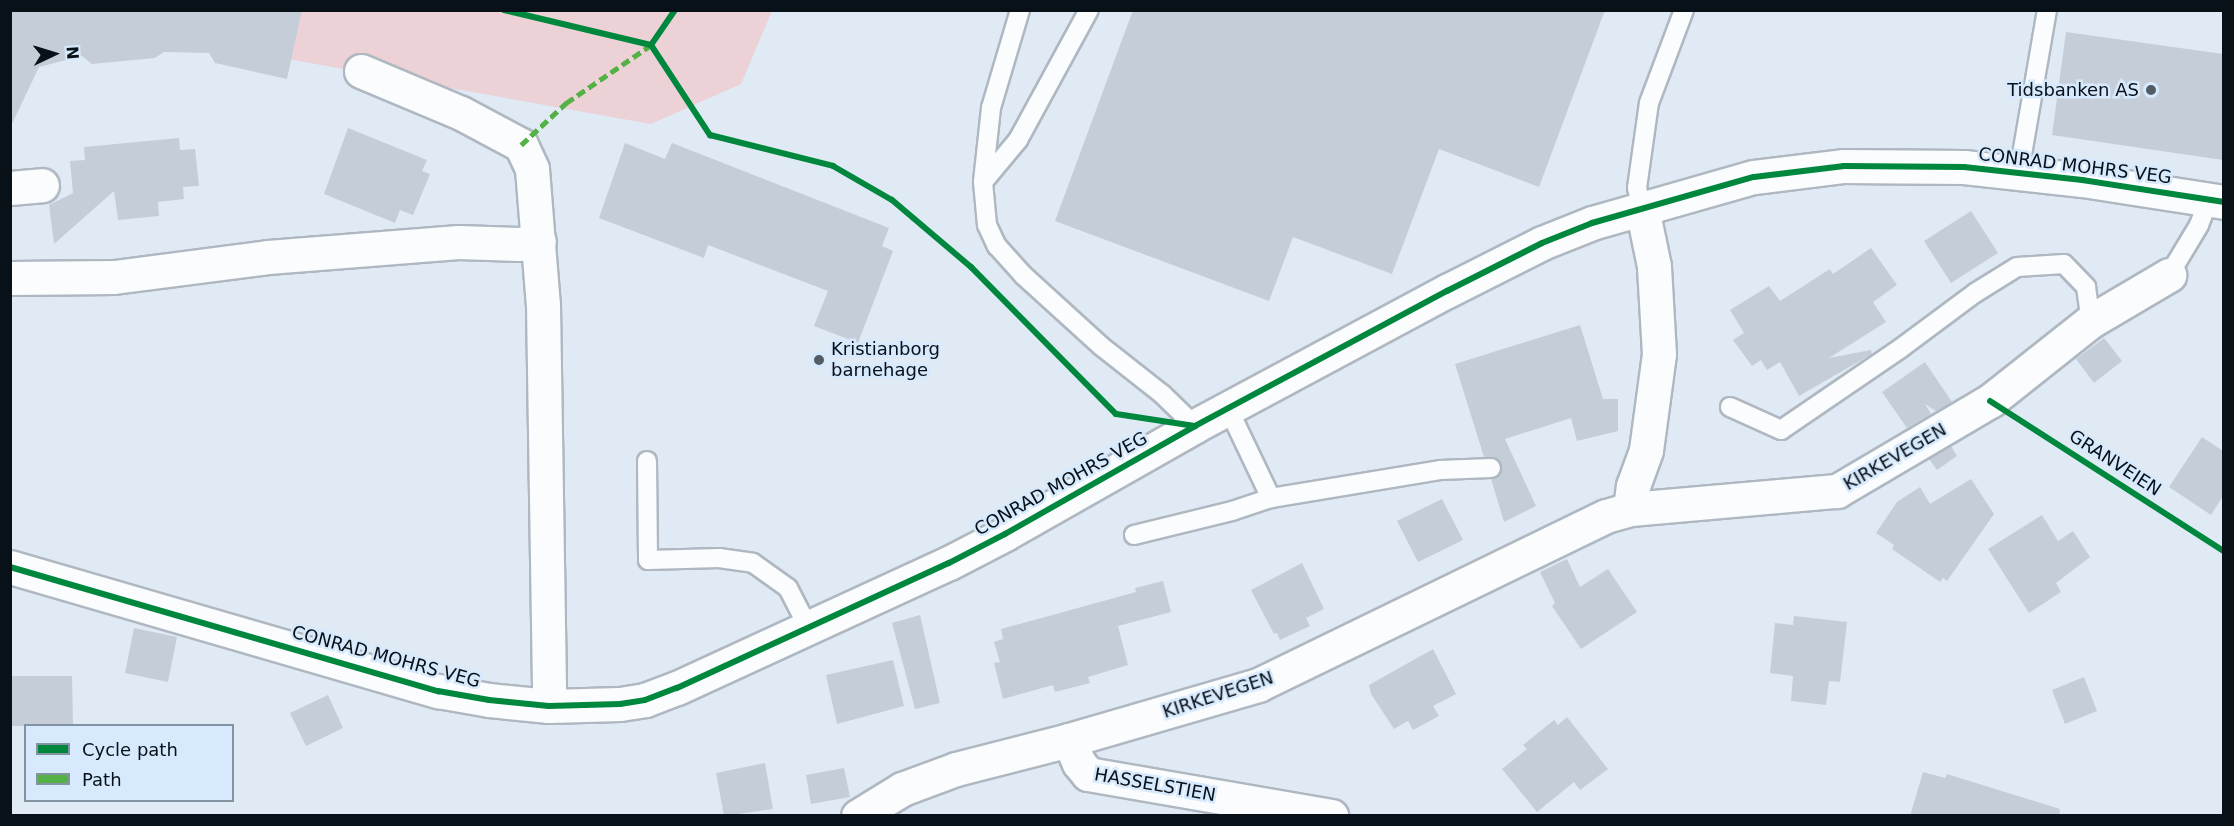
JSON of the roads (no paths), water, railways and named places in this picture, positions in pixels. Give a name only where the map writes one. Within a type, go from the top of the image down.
[{"type":"street","points":[[361,71],[460,113],[521,145],[532,169],[543,305],[549,706]]},
{"type":"street","name":"CONRAD MOHRS VEG","points":[[10,567],[438,691],[489,700],[549,706],[608,705],[645,699],[677,688],[1005,534],[1228,408],[1542,243],[1592,223],[1754,177],[1798,170],[1901,165],[2019,172],[2216,200]]},
{"type":"street","points":[[1630,509],[1633,486],[1646,450],[1659,354],[1654,266],[1642,208]]},
{"type":"street","points":[[10,278],[114,277],[304,254],[458,242],[518,244],[539,241]]},
{"type":"street","name":"KIRKEVEGEN","points":[[858,816],[902,789],[956,769],[1069,740],[1258,685],[1606,516],[1630,509],[1837,491],[1990,401],[2091,321],[2169,275]]},
{"type":"street","name":"HASSELSTIEN","points":[[1069,740],[1079,763],[1088,774],[1332,816]]},
{"type":"lane","points":[[1020,10],[991,108],[983,182],[987,225],[997,246],[1023,275],[1101,346],[1162,394],[1195,426]]},
{"type":"lane","points":[[983,182],[1018,140],[1089,10]]},
{"type":"lane","points":[[1642,208],[1637,188],[1649,103],[1684,10]]},
{"type":"lane","points":[[2019,172],[2047,10]]},
{"type":"lane","points":[[2169,275],[2216,200]]},
{"type":"lane","points":[[1730,407],[1780,430],[1901,348],[1974,293],[2017,267],[2064,264],[2086,287],[2091,321]]},
{"type":"lane","points":[[1228,408],[1270,498]]},
{"type":"lane","points":[[647,461],[648,560],[720,558],[753,563],[788,588],[808,627]]},
{"type":"lane","points":[[1134,536],[1232,511],[1270,498],[1440,470],[1491,468]]},
{"type":"place","name":"Tidsbanken AS","points":[[2151,90]]},
{"type":"place","name":"Kristianborg barnehage","points":[[819,360]]}]
